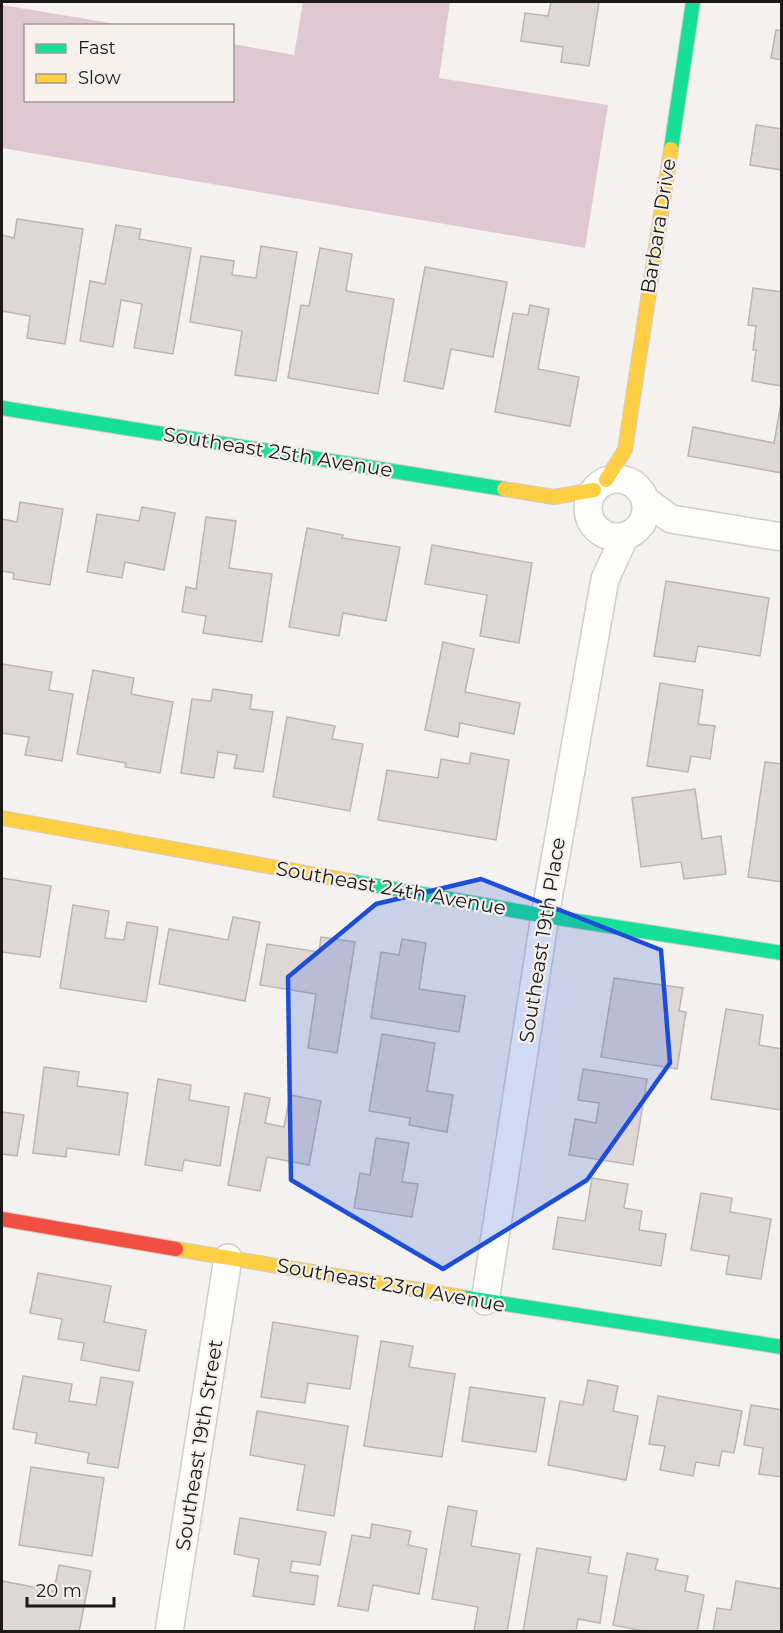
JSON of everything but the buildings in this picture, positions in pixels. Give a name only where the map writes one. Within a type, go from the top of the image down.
[{"type":"street","name":"Barbara Drive","points":[[600,485],[625,450],[693,2]]},
{"type":"street","name":"Southeast 25th Avenue","points":[[2,408],[554,497],[600,485]]},
{"type":"street","name":"Barbara Drive","points":[[625,450],[640,493]]},
{"type":"street","points":[[605,579],[595,526],[588,504],[600,485],[616,478],[640,493],[670,519]]},
{"type":"street","points":[[605,579],[631,533],[646,512],[640,493]]},
{"type":"street","name":"Southeast 25th Avenue","points":[[554,497],[595,526]]},
{"type":"street","points":[[595,526],[611,537],[631,533],[670,519],[782,537]]},
{"type":"street","name":"Southeast 19th Place","points":[[485,1301],[545,916],[605,579]]},
{"type":"street","name":"Southeast 24th Avenue","points":[[2,818],[545,916],[782,953]]},
{"type":"street","name":"Southeast 23rd Avenue","points":[[2,1219],[485,1301],[782,1347]]},
{"type":"street","name":"Southeast 19th Street","points":[[169,1632],[228,1258]]},
{"type":"highlighted area","points":[[481,879],[661,950],[670,1063],[587,1180],[443,1269],[291,1180],[288,977],[376,904]]},
{"type":"shaded area","points":[[303,2],[450,2],[439,78],[608,105],[585,248],[2,148],[2,5],[116,24],[24,24],[24,102],[234,102],[234,44],[294,55]]},
{"type":"traffic: fast","points":[[671,149],[693,2]]},
{"type":"traffic: fast","points":[[2,408],[504,489]]},
{"type":"traffic: fast","points":[[350,881],[545,916],[782,953]]},
{"type":"traffic: fast","points":[[461,1297],[782,1347]]},
{"type":"traffic: slow","points":[[606,480],[625,450],[671,149]]},
{"type":"traffic: slow","points":[[504,489],[554,497],[594,490]]},
{"type":"traffic: slow","points":[[2,818],[350,881]]},
{"type":"traffic: slow","points":[[176,1249],[461,1297]]},
{"type":"traffic: jam","points":[[2,1219],[176,1249]]}]
